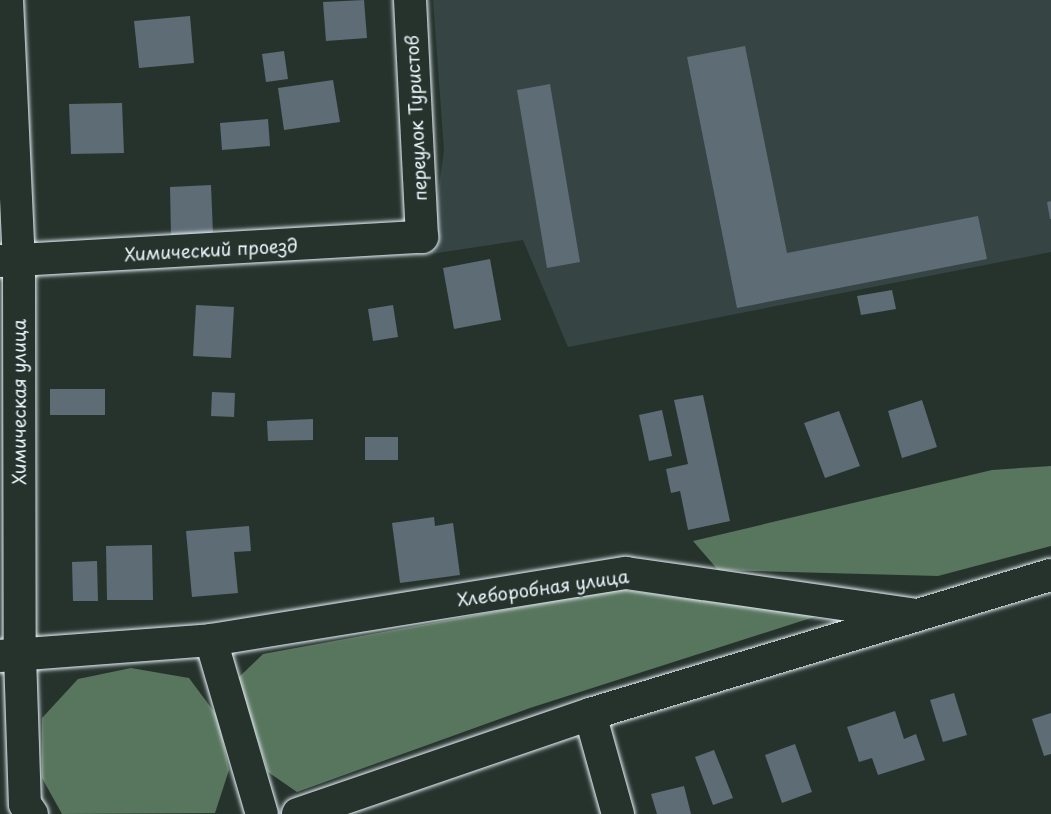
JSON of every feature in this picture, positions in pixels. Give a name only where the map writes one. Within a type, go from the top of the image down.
[{"type":"street","name":"Химическая улица","points":[[7,0],[10,261],[10,656],[29,809]]},
{"type":"street","name":"переулок Туристов","points":[[410,0],[422,237]]},
{"type":"street","name":"Химический проезд","points":[[10,261],[422,237]]},
{"type":"street","name":"Хлеборобная улица","points":[[10,656],[211,640],[626,573],[912,614]]},
{"type":"street","name":"Хлеборобная улица","points":[[298,814],[590,714],[912,614],[1051,575]]},
{"type":"street","points":[[211,640],[262,814]]},
{"type":"street","points":[[590,714],[618,814]]},
{"type":"street","name":"Химическая улица","points":[[0,781],[29,809]]},
{"type":"shaded area","points":[[433,0],[1051,0],[1051,252],[568,347],[523,240],[430,254],[444,150]]},
{"type":"green space","points":[[1051,466],[1051,546],[938,576],[718,570],[693,541],[992,470]]},
{"type":"green space","points":[[618,589],[817,616],[530,708],[297,792],[268,772],[238,678],[263,654]]},
{"type":"green space","points":[[131,668],[189,678],[218,717],[229,770],[215,813],[62,814],[42,778],[42,718],[78,679]]},
{"type":"building","points":[[364,0],[367,38],[326,41],[323,2]]},
{"type":"building","points":[[190,16],[194,63],[139,68],[134,21]]},
{"type":"building","points":[[745,46],[787,253],[978,216],[987,259],[737,308],[687,57]]},
{"type":"building","points":[[284,51],[288,79],[266,82],[262,54]]},
{"type":"building","points":[[333,80],[340,122],[284,130],[278,88]]},
{"type":"building","points":[[550,84],[580,262],[547,268],[517,90]]},
{"type":"building","points":[[122,103],[124,153],[71,154],[69,104]]},
{"type":"building","points":[[268,119],[270,146],[222,150],[220,123]]},
{"type":"building","points":[[211,185],[213,234],[171,236],[170,187]]},
{"type":"building","points":[[1051,201],[1051,219],[1050,219],[1047,202]]},
{"type":"building","points":[[490,259],[501,320],[454,329],[443,268]]},
{"type":"building","points":[[892,290],[896,309],[861,315],[857,296]]},
{"type":"building","points":[[196,305],[234,307],[231,358],[193,356]]},
{"type":"building","points":[[393,305],[398,337],[373,341],[368,309]]},
{"type":"building","points":[[50,389],[105,389],[105,415],[50,415]]},
{"type":"building","points":[[212,392],[235,393],[234,417],[211,416]]},
{"type":"building","points":[[703,395],[730,521],[688,530],[680,491],[671,493],[666,469],[688,464],[674,400]]},
{"type":"building","points":[[922,400],[937,447],[902,458],[888,411]]},
{"type":"building","points":[[662,410],[672,456],[649,461],[639,415]]},
{"type":"building","points":[[839,411],[860,466],[825,478],[804,423]]},
{"type":"building","points":[[313,419],[313,440],[268,441],[267,421]]},
{"type":"building","points":[[365,437],[398,437],[398,460],[365,460]]},
{"type":"building","points":[[434,517],[435,526],[453,523],[460,575],[400,583],[392,523]]},
{"type":"building","points":[[249,526],[251,551],[234,552],[238,593],[192,597],[186,531]]},
{"type":"building","points":[[152,545],[153,600],[107,600],[106,546]]},
{"type":"building","points":[[97,561],[98,601],[73,601],[72,562]]},
{"type":"building","points":[[954,693],[967,735],[943,742],[930,700]]},
{"type":"building","points":[[895,711],[904,739],[916,734],[925,760],[878,775],[872,758],[859,762],[847,727]]},
{"type":"building","points":[[1051,713],[1051,754],[1044,756],[1032,719]]},
{"type":"building","points":[[795,744],[812,792],[782,803],[765,755]]},
{"type":"building","points":[[714,750],[733,798],[713,805],[695,757]]},
{"type":"building","points":[[684,786],[691,814],[657,814],[651,794]]}]
